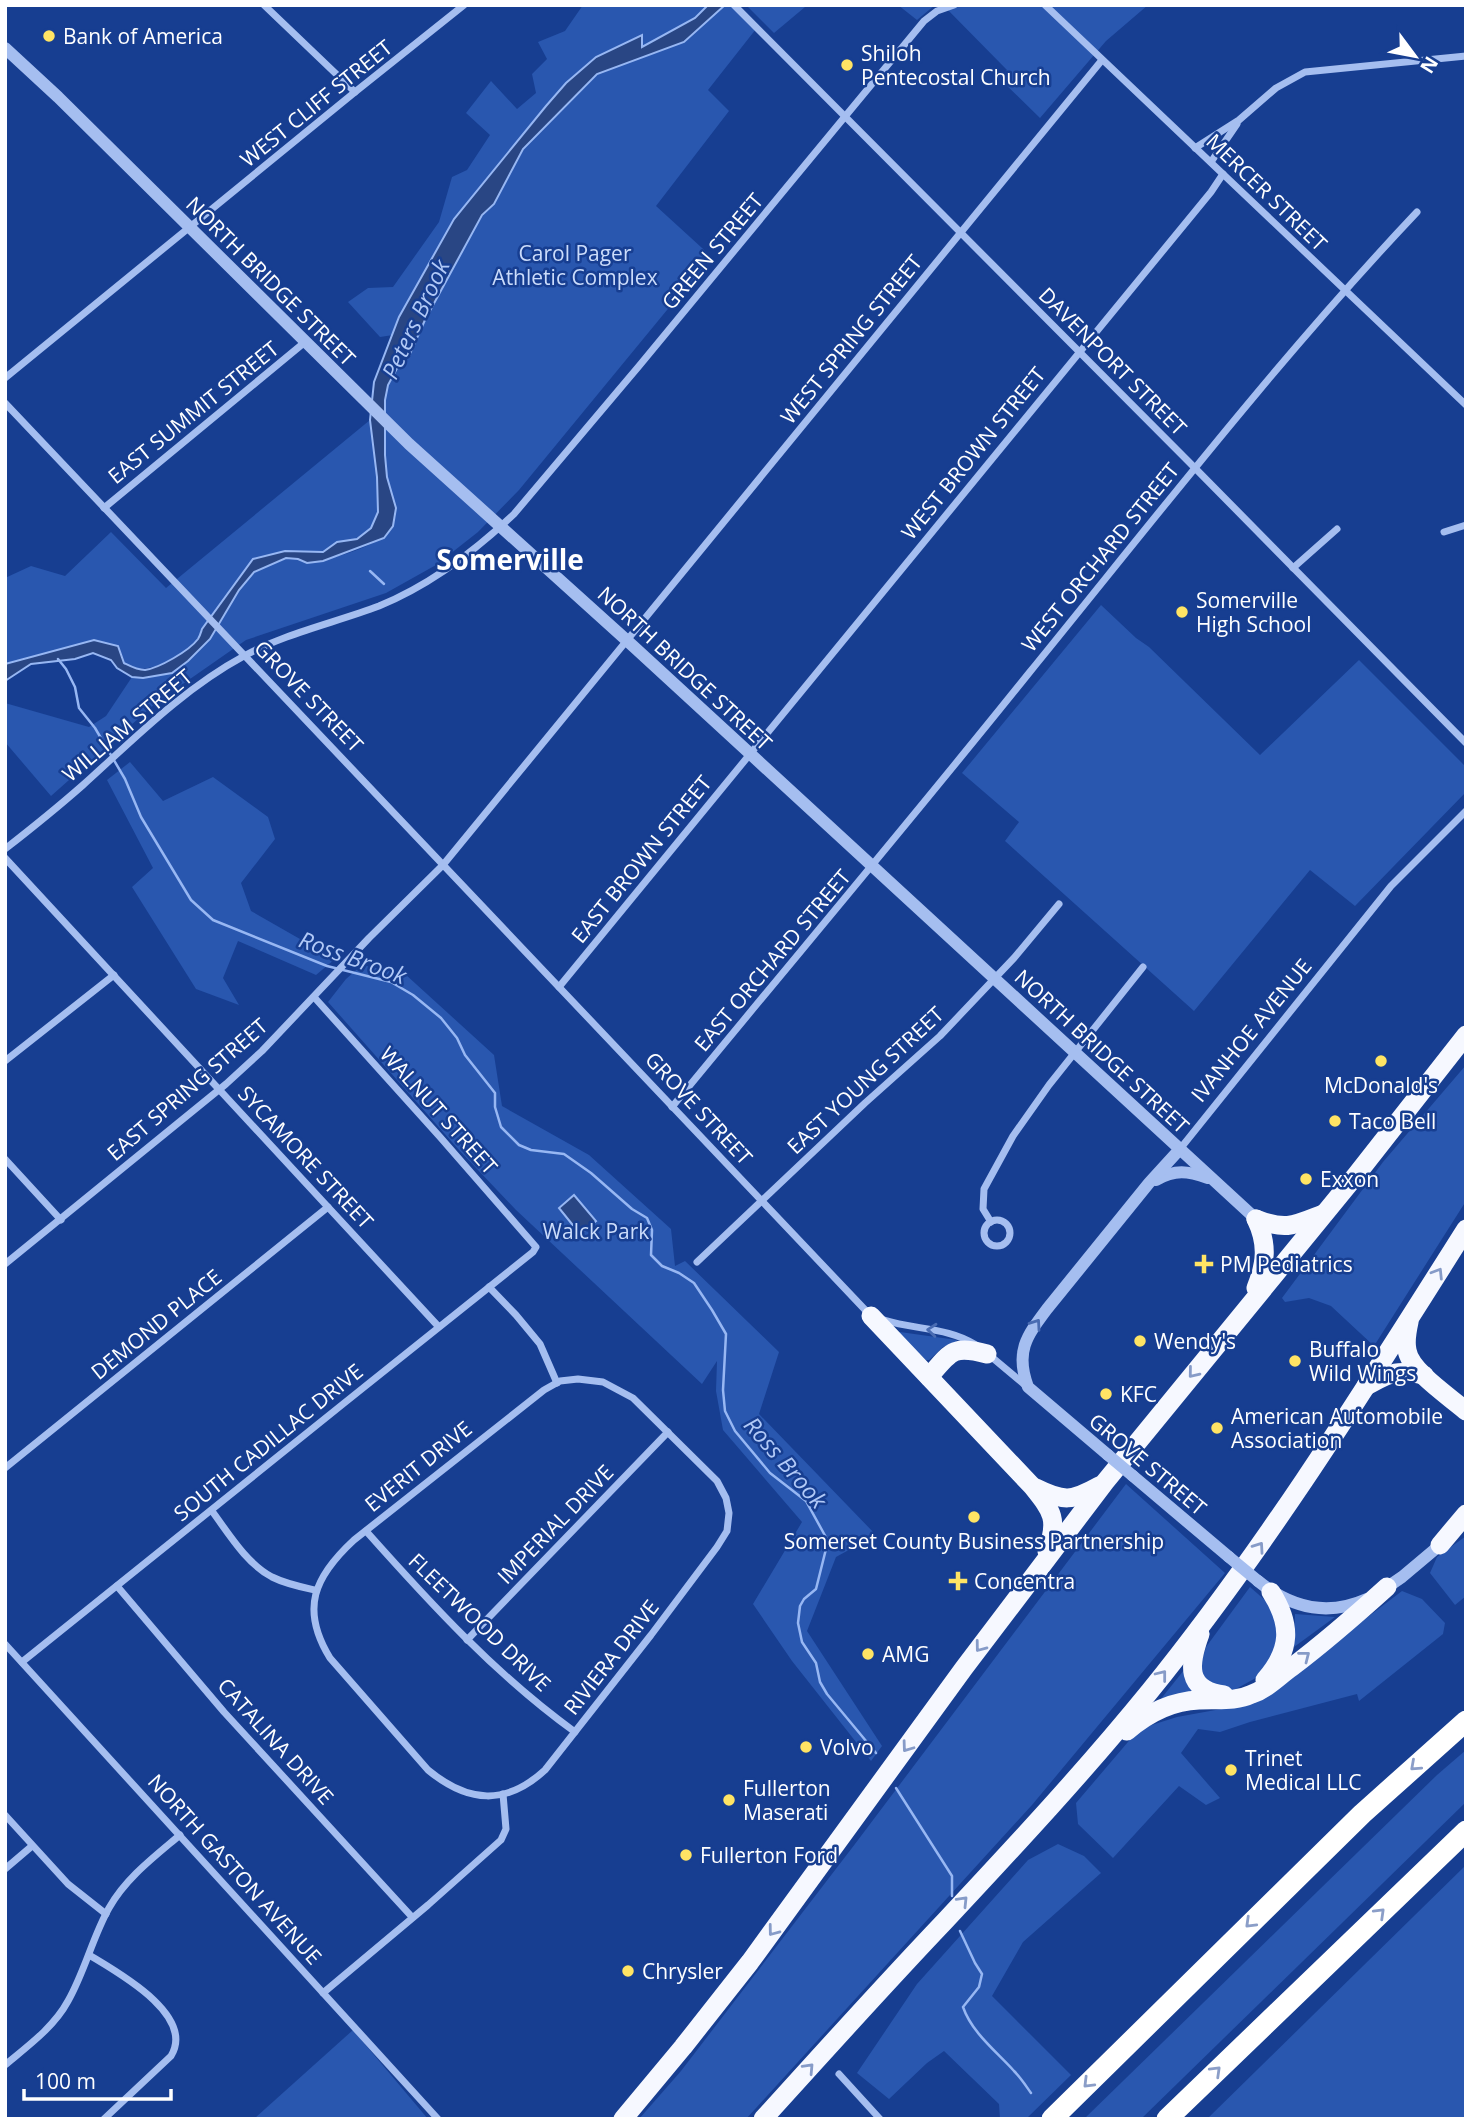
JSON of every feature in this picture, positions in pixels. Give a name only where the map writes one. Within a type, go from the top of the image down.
[{"type":"highway","points":[[623,2119],[758,1951],[1105,1482],[1466,1035]]},
{"type":"highway","points":[[1378,1146],[1466,1051]]},
{"type":"highway","points":[[1256,1219],[1281,1227],[1324,1214]]},
{"type":"highway","points":[[1251,1301],[1265,1261],[1264,1240],[1256,1219]]},
{"type":"highway","points":[[763,2119],[1026,1835],[1150,1690],[1204,1621],[1307,1478],[1466,1229]]},
{"type":"highway","points":[[871,1316],[1032,1486],[1051,1510],[1054,1531],[1044,1562]]},
{"type":"highway","points":[[1409,1318],[1407,1354],[1424,1375],[1463,1410]]},
{"type":"highway","points":[[929,1377],[945,1358],[958,1350],[987,1354]]},
{"type":"highway","points":[[1365,1387],[1389,1374],[1402,1371],[1424,1375]]},
{"type":"highway","points":[[1032,1486],[1052,1496],[1066,1499],[1083,1494],[1105,1482]]},
{"type":"highway","points":[[1440,1545],[1466,1514]]},
{"type":"highway","points":[[1204,1621],[1192,1655],[1193,1675],[1198,1684],[1205,1690],[1224,1695],[1234,1695],[1256,1687],[1273,1670],[1284,1647],[1286,1634],[1281,1607],[1264,1587]]},
{"type":"highway","points":[[1080,1774],[1129,1729],[1164,1707],[1198,1700],[1241,1699],[1261,1690],[1387,1587]]},
{"type":"highway","points":[[1052,2119],[1334,1841],[1466,1721]]},
{"type":"highway","points":[[1167,2119],[1466,1831]]},
{"type":"street","points":[[264,5],[355,92]]},
{"type":"street","name":"WEST CLIFF STREET","points":[[5,378],[464,5]]},
{"type":"street","name":"DAVENPORT STREET","points":[[734,5],[1466,743]]},
{"type":"street","name":"GREEN STREET","points":[[501,526],[639,366],[924,21],[937,10],[954,5]]},
{"type":"street","name":"MERCER STREET","points":[[1045,5],[1466,405]]},
{"type":"street","name":"NORTH BRIDGE STREET","points":[[5,48],[409,443],[1256,1219]]},
{"type":"street","points":[[1195,148],[1239,120],[1276,88],[1305,72],[1466,56]]},
{"type":"street","name":"WEST SPRING STREET","points":[[626,640],[1102,60]]},
{"type":"street","points":[[1211,162],[1239,120]]},
{"type":"street","name":"WEST BROWN STREET","points":[[750,754],[1223,174]]},
{"type":"street","name":"WEST ORCHARD STREET","points":[[872,867],[1194,468],[1345,290],[1417,212]]},
{"type":"street","name":"EAST SUMMIT STREET","points":[[104,508],[305,342]]},
{"type":"street","name":"GROVE STREET","points":[[5,403],[871,1316],[912,1328],[955,1334],[975,1344],[1264,1587],[1291,1602],[1323,1609],[1359,1602],[1387,1587],[1466,1525]]},
{"type":"street","points":[[1444,532],[1466,524]]},
{"type":"street","name":"WILLIAM STREET","points":[[5,849],[85,784],[161,715],[244,656],[279,640],[380,605],[407,592],[448,567],[501,526]]},
{"type":"street","points":[[1293,568],[1337,529]]},
{"type":"street","name":"EAST SPRING STREET","points":[[5,1264],[219,1090],[262,1051],[443,865],[626,640]]},
{"type":"street","name":"EAST BROWN STREET","points":[[559,987],[750,754]]},
{"type":"street","name":"IVANHOE AVENUE","points":[[1028,1387],[1021,1359],[1024,1345],[1033,1327],[1391,886],[1466,811]]},
{"type":"street","name":"SYCAMORE STREET","points":[[5,858],[438,1325]]},
{"type":"street","name":"EAST ORCHARD STREET","points":[[672,1107],[872,867]]},
{"type":"street","name":"EAST YOUNG STREET","points":[[697,1262],[940,1036],[995,979],[1059,904]]},
{"type":"street","points":[[991,1222],[982,1203],[982,1196],[987,1180],[1013,1136],[1143,967]]},
{"type":"street","points":[[5,1061],[114,975]]},
{"type":"street","name":"WALNUT STREET","points":[[314,997],[536,1247]]},
{"type":"street","points":[[5,1159],[61,1220]]},
{"type":"street","points":[[1149,1183],[1172,1172],[1181,1171],[1214,1180]]},
{"type":"street","name":"DEMOND PLACE","points":[[5,1468],[328,1207]]},
{"type":"street","name":"SOUTH CADILLAC DRIVE","points":[[22,1662],[536,1247]]},
{"type":"street","points":[[489,1287],[540,1344],[557,1383],[579,1380],[603,1382],[617,1388],[633,1398],[667,1432]]},
{"type":"street","name":"EVERIT DRIVE","points":[[315,1590],[336,1556],[517,1410],[557,1383]]},
{"type":"street","name":"RIVIERA DRIVE","points":[[503,1794],[532,1782],[545,1770],[717,1548],[727,1531],[729,1514],[726,1498],[717,1481],[667,1432]]},
{"type":"street","name":"IMPERIAL DRIVE","points":[[467,1640],[667,1432]]},
{"type":"street","points":[[212,1511],[261,1570],[287,1583],[315,1590],[313,1615],[320,1643],[428,1770],[456,1789],[479,1797],[503,1794],[506,1829],[501,1840],[323,1993]]},
{"type":"street","name":"FLEETWOOD DRIVE","points":[[366,1531],[467,1640],[545,1711],[575,1732]]},
{"type":"street","name":"CATALINA DRIVE","points":[[117,1586],[224,1712],[412,1917]]},
{"type":"street","name":"NORTH GASTON AVENUE","points":[[5,1644],[438,2119]]},
{"type":"street","points":[[5,1815],[68,1884],[106,1914]]},
{"type":"street","points":[[5,2065],[53,2023],[68,2002],[106,1914],[118,1893],[180,1835]]},
{"type":"street","points":[[5,1869],[32,1846]]},
{"type":"street","points":[[89,1955],[124,1976],[162,2007],[175,2031],[176,2041],[176,2049],[171,2056],[104,2119]]},
{"type":"street","points":[[839,2074],[880,2119]]},
{"type":"green space","name":"Carol Pager Athletic Complex","points":[[583,5],[732,5],[756,29],[708,90],[729,111],[656,206],[713,258],[519,490],[478,532],[436,565],[386,593],[246,640],[157,702],[51,796],[5,742],[5,703],[89,727],[106,716],[132,677],[169,672],[195,655],[215,630],[244,583],[257,570],[286,559],[309,562],[343,555],[378,540],[392,527],[395,508],[387,476],[384,443],[386,395],[394,372],[419,331],[380,337],[348,302],[368,288],[393,287],[439,222],[452,177],[467,170],[490,135],[466,113],[491,81],[517,109],[536,93],[532,74],[547,59],[538,42],[565,31]]},
{"type":"green space","points":[[898,5],[935,5],[917,20]]},
{"type":"green space","points":[[943,5],[1148,5],[1106,41],[1040,118],[1000,79],[1007,70]]},
{"type":"green space","points":[[748,7],[805,7],[774,33]]},
{"type":"green space","points":[[370,420],[378,512],[372,528],[357,539],[337,542],[323,552],[285,551],[253,559],[202,629],[198,639],[186,650],[159,665],[142,669],[129,666],[94,640],[5,664],[5,578],[31,566],[65,576],[111,532],[166,588]]},
{"type":"green space","points":[[1101,605],[1149,647],[1260,755],[1359,660],[1466,767],[1466,792],[1355,906],[1310,870],[1194,1011],[1005,841],[1019,822],[962,773]]},
{"type":"green space","points":[[130,762],[163,801],[213,777],[268,817],[275,839],[241,883],[251,911],[335,959],[316,975],[238,941],[223,978],[239,1005],[196,989],[132,887],[153,868],[107,780]]},
{"type":"green space","name":"Walck Park","points":[[362,965],[405,974],[494,1055],[502,1106],[589,1155],[671,1229],[675,1266],[685,1261],[779,1352],[759,1414],[876,1535],[836,1557],[807,1631],[882,1746],[871,1761],[792,1661],[753,1604],[802,1522],[723,1430],[716,1391],[717,1361],[702,1384],[516,1210],[459,1150],[328,1002],[346,979]]},
{"type":"green space","points":[[1466,1065],[1466,1201],[1374,1346],[1331,1306],[1309,1298],[1285,1302],[1282,1298],[1383,1162]]},
{"type":"green space","points":[[900,1332],[957,1340],[926,1360]]},
{"type":"green space","points":[[1126,1484],[1225,1573],[1032,1805],[746,2119],[639,2119],[681,2071]]},
{"type":"green space","points":[[1466,1536],[1466,1596],[1455,1605],[1430,1573],[1437,1557]]},
{"type":"green space","points":[[1250,1587],[1274,1608],[1281,1634],[1263,1674],[1234,1690],[1212,1688],[1199,1670],[1206,1647]]},
{"type":"green space","points":[[1402,1591],[1422,1599],[1445,1623],[1443,1634],[1359,1701],[1357,1694],[1220,1732],[1198,1729],[1181,1753],[1220,1798],[1206,1805],[1179,1786],[1113,1858],[1078,1824],[1076,1803],[1139,1729],[1177,1717],[1254,1703]]},
{"type":"green space","points":[[1295,1614],[1335,1617],[1294,1647]]},
{"type":"green space","points":[[1184,1670],[1197,1694],[1160,1700]]},
{"type":"green space","points":[[1466,1750],[1466,1802],[1141,2119],[1084,2119],[1437,1775]]},
{"type":"green space","points":[[1058,1844],[1084,1856],[1101,1873],[1023,1942],[992,1996],[1071,2075],[1026,2119],[1000,2119],[999,2104],[944,2051],[927,2063],[889,2099],[857,2073],[917,1984],[1028,1860]]},
{"type":"green space","points":[[1466,1865],[1466,2119],[1207,2119]]},
{"type":"green space","points":[[353,2030],[428,2119],[255,2119],[255,2118]]},
{"type":"water","name":"Peters Brook","points":[[708,5],[725,5],[684,42],[597,74],[523,149],[494,204],[482,215],[425,320],[409,356],[401,361],[388,385],[385,400],[385,455],[387,477],[396,508],[393,526],[384,538],[323,561],[307,563],[286,558],[254,572],[239,590],[210,639],[172,673],[132,677],[117,668],[111,660],[93,653],[75,659],[31,664],[5,681],[5,664],[94,640],[118,646],[124,663],[134,668],[145,670],[158,666],[194,644],[253,559],[285,551],[323,552],[337,542],[357,539],[371,528],[378,512],[370,420],[374,382],[399,317],[454,219],[566,83],[596,57],[642,35],[642,47],[695,18]]},
{"type":"water","points":[[574,1195],[596,1221],[580,1234],[559,1208]]},
{"type":"waterway","points":[[370,571],[384,584]]},
{"type":"waterway","name":"Ross Brook","points":[[58,659],[75,687],[79,708],[95,728],[125,779],[141,817],[191,900],[213,920],[327,966],[391,982],[413,995],[441,1018],[457,1038],[465,1055],[495,1093],[495,1107],[501,1127],[519,1145],[531,1150],[564,1154],[647,1218],[652,1230],[651,1255],[662,1266],[694,1283],[726,1334],[723,1390],[725,1411],[735,1431],[770,1473],[806,1501],[828,1541],[816,1589],[800,1606],[798,1623],[802,1642],[816,1663],[820,1682],[827,1694],[876,1753]]},
{"type":"waterway","name":"Ross Brook","points":[[896,1788],[952,1876],[952,1896]]},
{"type":"waterway","name":"Ross Brook","points":[[960,1931],[982,1974],[979,1987],[963,2007],[979,2034],[1031,2093]]},
{"type":"place","name":"Bank of America","points":[[49,36]]},
{"type":"place","name":"Shiloh Pentecostal Church","points":[[847,65]]},
{"type":"place","name":"Somerville High School","points":[[1182,612]]},
{"type":"place","name":"McDonald's","points":[[1381,1061]]},
{"type":"place","name":"Taco Bell","points":[[1335,1121]]},
{"type":"place","name":"Exxon","points":[[1306,1179]]},
{"type":"place","name":"PM Pediatrics","points":[[1204,1264]]},
{"type":"place","name":"Wendy's","points":[[1140,1341]]},
{"type":"place","name":"Buffalo Wild Wings","points":[[1295,1361]]},
{"type":"place","name":"KFC","points":[[1106,1394]]},
{"type":"place","name":"American Automobile Association","points":[[1217,1428]]},
{"type":"place","name":"Somerset County Business Partnership","points":[[974,1517]]},
{"type":"place","name":"Concentra","points":[[958,1581]]},
{"type":"place","name":"AMG","points":[[868,1654]]},
{"type":"place","name":"Volvo","points":[[806,1747]]},
{"type":"place","name":"Trinet Medical LLC","points":[[1231,1770]]},
{"type":"place","name":"Fullerton Maserati","points":[[729,1800]]},
{"type":"place","name":"Fullerton Ford","points":[[686,1855]]},
{"type":"place","name":"Chrysler","points":[[628,1971]]},
{"type":"district","name":"Somerville","points":[[510,559]]}]
